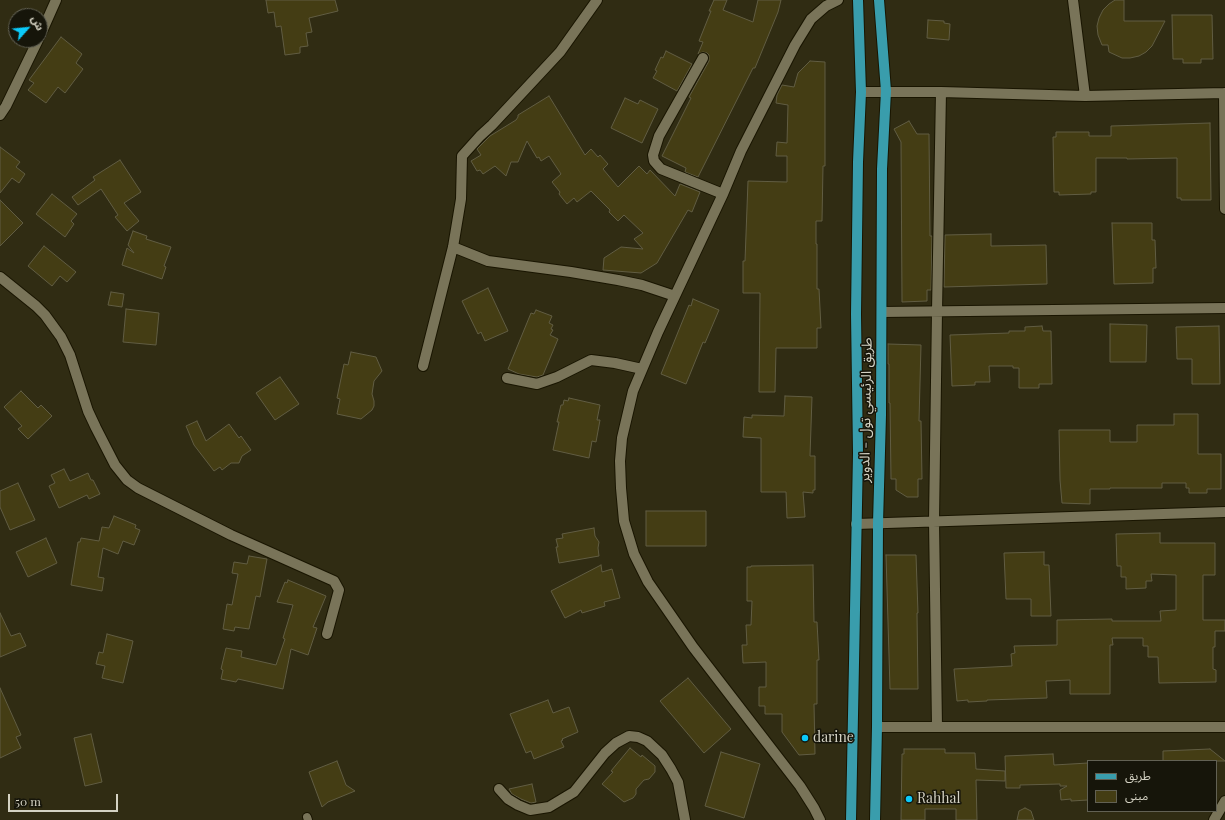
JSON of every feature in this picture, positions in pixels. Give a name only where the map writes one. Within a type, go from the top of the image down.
[{"type":"main road","name":"طريق الرئيسي تول - الدوير","points":[[851,820],[858,453],[856,314],[858,162],[861,92],[858,0]]},
{"type":"main road","name":"طريق الرئيسي تول - الدوير","points":[[875,820],[878,522],[881,415],[882,169],[886,91],[879,0]]},
{"type":"street","points":[[48,18],[56,0]]},
{"type":"street","points":[[423,366],[453,247],[461,198],[462,156],[560,52],[597,0]]},
{"type":"street","points":[[820,820],[800,786],[670,615],[648,582],[634,554],[624,521],[620,461],[626,416],[633,391],[675,296],[723,194],[741,151],[795,45],[811,19],[826,6],[838,0]]},
{"type":"street","points":[[1073,0],[1085,96]]},
{"type":"street","points":[[0,115],[6,106],[34,48]]},
{"type":"street","points":[[703,58],[659,136],[653,155],[654,161],[661,169],[723,194]]},
{"type":"street","points":[[861,92],[886,91],[1085,96],[1224,93],[1225,210]]},
{"type":"street","points":[[937,727],[934,521],[942,92]]},
{"type":"street","points":[[453,247],[488,261],[618,280],[642,285],[675,296]]},
{"type":"street","points":[[0,277],[45,315],[65,344],[93,423],[115,465],[127,480],[138,488],[231,535],[334,581],[339,590],[327,634]]},
{"type":"street","points":[[882,312],[1225,308]]},
{"type":"street","points":[[507,378],[537,384],[557,377],[591,360],[642,369]]},
{"type":"street","points":[[856,524],[878,522],[1225,512]]},
{"type":"street","points":[[877,727],[1225,727]]},
{"type":"street","points":[[499,789],[508,799],[530,810],[549,807],[574,792],[605,753],[616,743],[629,736],[638,737],[647,741],[662,755],[671,769],[678,782],[685,820]]},
{"type":"street","points":[[1214,820],[1225,801]]},
{"type":"building","points":[[266,0],[335,0],[338,11],[309,18],[312,32],[306,33],[308,46],[300,47],[300,53],[285,55],[281,26],[276,27],[274,12],[268,13]]},
{"type":"building","points":[[714,0],[727,0],[723,10],[753,22],[758,0],[781,0],[778,12],[755,68],[753,68],[698,177],[685,172],[686,168],[662,156],[691,98],[689,97],[709,61],[709,55],[707,53],[703,52],[698,54],[703,42],[699,41]]},
{"type":"building","points":[[1115,0],[1124,0],[1124,21],[1165,21],[1152,46],[1139,56],[1122,58],[1109,52],[1108,45],[1102,45],[1098,35],[1097,26],[1099,18],[1103,10]]},
{"type":"building","points":[[1172,15],[1212,15],[1213,59],[1201,59],[1201,63],[1183,63],[1183,59],[1173,59]]},
{"type":"building","points":[[928,20],[944,21],[944,23],[950,24],[949,40],[927,38]]},
{"type":"building","points":[[61,37],[82,54],[76,63],[83,69],[65,93],[58,87],[46,103],[28,90],[34,83],[29,80]]},
{"type":"building","points":[[666,51],[692,64],[677,91],[653,78],[657,71],[655,70],[661,57],[663,58]]},
{"type":"building","points":[[810,61],[825,62],[825,166],[823,166],[822,221],[816,221],[817,289],[819,289],[821,328],[817,328],[817,348],[776,348],[775,392],[759,392],[760,293],[743,293],[743,261],[745,261],[748,181],[787,182],[787,156],[776,156],[777,142],[787,143],[788,105],[776,103],[777,95],[782,85],[794,87],[798,73]]},
{"type":"building","points":[[549,96],[585,155],[591,149],[598,157],[600,155],[608,164],[603,169],[618,187],[639,166],[647,174],[650,170],[675,196],[680,184],[700,192],[692,212],[688,210],[657,263],[641,273],[603,270],[604,258],[621,247],[643,249],[634,239],[643,233],[624,215],[618,221],[609,212],[610,210],[591,191],[577,202],[574,198],[567,204],[552,182],[561,174],[549,156],[541,161],[539,157],[537,158],[527,141],[518,162],[511,162],[506,176],[495,166],[483,174],[480,170],[477,171],[471,161],[481,155],[477,149],[490,136],[516,120],[518,115]]},
{"type":"building","points":[[625,98],[638,104],[640,100],[658,109],[642,143],[611,128]]},
{"type":"building","points":[[909,121],[917,134],[929,134],[930,236],[932,236],[931,290],[927,290],[927,301],[902,302],[901,142],[894,129]]},
{"type":"building","points":[[1210,123],[1211,200],[1181,200],[1181,198],[1177,198],[1177,158],[1096,158],[1096,192],[1091,192],[1091,194],[1059,195],[1059,192],[1054,192],[1053,137],[1056,137],[1056,132],[1089,132],[1089,136],[1111,136],[1111,126]]},
{"type":"building","points":[[0,147],[20,162],[16,167],[25,174],[19,183],[12,178],[0,193]]},
{"type":"building","points":[[120,160],[141,192],[124,203],[139,221],[127,231],[115,217],[118,215],[101,189],[78,205],[72,197],[95,180],[93,177]]},
{"type":"building","points":[[52,194],[77,214],[71,221],[74,224],[65,237],[36,214]]},
{"type":"building","points":[[0,200],[23,223],[0,246]]},
{"type":"building","points":[[1112,223],[1152,223],[1152,240],[1155,240],[1156,268],[1153,268],[1153,283],[1114,284]]},
{"type":"building","points":[[133,231],[147,236],[146,239],[171,247],[164,266],[166,267],[162,279],[122,265],[127,248],[134,253],[128,245]]},
{"type":"building","points":[[991,234],[991,246],[1046,245],[1047,284],[944,287],[945,235]]},
{"type":"building","points":[[44,246],[76,272],[67,282],[60,276],[52,286],[28,266]]},
{"type":"building","points":[[488,288],[508,331],[485,341],[481,332],[478,334],[462,301]]},
{"type":"building","points":[[111,292],[124,294],[122,307],[108,305]]},
{"type":"building","points":[[693,299],[719,310],[705,343],[703,342],[686,384],[661,374],[689,305],[691,306]]},
{"type":"building","points":[[126,309],[159,313],[156,345],[123,342]]},
{"type":"building","points":[[536,310],[552,316],[549,323],[553,325],[551,329],[553,330],[550,335],[558,339],[543,375],[537,377],[519,374],[508,369],[531,313],[534,314]]},
{"type":"building","points":[[1110,324],[1147,325],[1146,362],[1110,362]]},
{"type":"building","points":[[1042,326],[1043,331],[1051,331],[1052,384],[1039,384],[1039,388],[1019,388],[1019,368],[1013,368],[1013,366],[989,366],[990,382],[975,382],[975,385],[952,386],[950,335],[1009,333],[1009,331],[1025,331],[1025,327]]},
{"type":"building","points":[[1219,326],[1220,384],[1192,384],[1192,359],[1177,359],[1176,327]]},
{"type":"building","points":[[888,344],[921,345],[919,421],[921,421],[922,479],[918,479],[918,497],[907,497],[896,490],[896,479],[891,479]]},
{"type":"building","points":[[351,352],[376,357],[382,371],[374,381],[372,394],[374,406],[372,410],[361,419],[337,414],[340,399],[337,398],[344,364],[348,365]]},
{"type":"building","points":[[280,377],[299,404],[275,420],[256,393]]},
{"type":"building","points":[[21,391],[38,408],[41,405],[52,416],[28,439],[18,429],[22,426],[4,407]]},
{"type":"building","points":[[785,396],[812,397],[810,456],[815,456],[815,490],[813,490],[813,493],[803,492],[805,517],[787,518],[786,492],[761,492],[761,438],[743,437],[744,417],[752,418],[752,415],[784,416]]},
{"type":"building","points":[[569,398],[600,405],[597,420],[600,420],[596,442],[592,441],[589,458],[553,450],[561,405],[563,405],[564,400],[568,401]]},
{"type":"building","points":[[1174,414],[1198,414],[1198,454],[1221,454],[1221,489],[1207,489],[1207,493],[1189,493],[1189,488],[1186,488],[1186,483],[1162,483],[1162,488],[1090,489],[1090,504],[1062,503],[1059,430],[1110,430],[1110,442],[1137,442],[1137,425],[1174,425]]},
{"type":"building","points":[[197,421],[206,441],[229,424],[239,438],[241,436],[251,450],[242,456],[239,463],[231,463],[222,470],[220,467],[214,471],[194,445],[186,426]]},
{"type":"building","points":[[64,469],[70,481],[88,473],[100,494],[89,499],[87,495],[59,508],[49,486],[55,483],[51,475]]},
{"type":"building","points":[[18,483],[35,520],[10,530],[0,507],[0,491]]},
{"type":"building","points":[[646,511],[706,511],[706,546],[646,546]]},
{"type":"building","points":[[114,516],[136,525],[135,528],[140,530],[134,545],[123,541],[118,554],[103,548],[98,577],[104,578],[102,591],[71,585],[78,542],[80,542],[81,538],[99,541],[102,527],[109,528]]},
{"type":"building","points":[[594,528],[595,536],[599,542],[599,556],[559,563],[556,539],[563,538],[562,534]]},
{"type":"building","points":[[1160,533],[1160,543],[1215,543],[1215,575],[1203,575],[1203,620],[1225,620],[1225,631],[1215,631],[1213,669],[1216,670],[1216,682],[1159,683],[1158,657],[1148,657],[1148,646],[1143,646],[1143,638],[1112,638],[1113,645],[1110,645],[1110,694],[1070,694],[1070,680],[1046,681],[1047,698],[968,702],[968,700],[957,701],[954,669],[1012,666],[1011,654],[1015,653],[1014,646],[1057,645],[1057,620],[1112,619],[1112,621],[1161,621],[1160,611],[1176,610],[1176,575],[1151,574],[1152,581],[1146,581],[1146,588],[1126,589],[1126,577],[1121,577],[1121,566],[1117,566],[1116,534]]},
{"type":"building","points":[[46,538],[57,563],[28,577],[16,552]]},
{"type":"building","points":[[1044,552],[1044,565],[1049,565],[1051,616],[1031,616],[1031,599],[1006,599],[1004,553]]},
{"type":"building","points":[[886,555],[916,555],[918,689],[890,689]]},
{"type":"building","points":[[249,556],[267,559],[260,597],[256,596],[249,629],[235,627],[234,631],[223,629],[227,604],[232,605],[238,574],[232,573],[234,562],[247,564]]},
{"type":"building","points":[[601,565],[602,572],[612,569],[620,598],[604,602],[605,606],[582,613],[581,610],[565,618],[551,591]]},
{"type":"building","points":[[813,565],[814,622],[817,622],[819,660],[817,660],[817,704],[814,704],[815,754],[799,755],[782,732],[782,714],[765,714],[765,706],[759,706],[759,687],[766,687],[766,662],[743,663],[742,645],[747,645],[746,625],[751,625],[752,601],[747,601],[747,567]]},
{"type":"building","points":[[288,580],[326,596],[313,627],[317,628],[308,655],[291,649],[283,689],[238,679],[236,682],[221,679],[223,670],[221,669],[226,648],[242,651],[241,657],[276,665],[285,639],[283,638],[293,605],[277,602],[285,582],[287,583]]},
{"type":"building","points":[[0,613],[11,636],[20,633],[26,646],[0,657]]},
{"type":"building","points":[[107,634],[133,641],[123,683],[102,678],[105,666],[96,664],[99,652],[103,653]]},
{"type":"building","points":[[688,678],[731,729],[704,753],[660,701]]},
{"type":"building","points":[[0,688],[21,735],[16,737],[21,748],[0,758]]},
{"type":"building","points":[[548,700],[553,713],[569,707],[578,732],[562,739],[563,740],[561,741],[564,747],[534,759],[531,751],[526,753],[510,714]]},
{"type":"building","points":[[91,734],[102,782],[85,786],[74,738]]},
{"type":"building","points":[[630,748],[641,757],[642,755],[655,766],[655,772],[649,779],[644,780],[636,789],[636,794],[633,798],[624,802],[602,784],[613,772],[611,771]]},
{"type":"building","points":[[904,749],[945,749],[945,753],[975,753],[976,769],[1005,771],[1005,781],[976,780],[977,820],[956,820],[956,809],[925,809],[925,820],[901,820],[902,754],[904,754]]},
{"type":"building","points":[[1210,749],[1225,761],[1163,760],[1163,751]]},
{"type":"building","points":[[721,752],[760,764],[744,818],[705,806]]},
{"type":"building","points":[[1053,754],[1054,765],[1087,763],[1087,800],[1061,800],[1060,790],[1067,786],[1060,786],[1060,784],[1020,785],[1020,788],[1006,788],[1005,756]]},
{"type":"building","points":[[337,761],[346,785],[355,791],[328,802],[322,807],[309,772]]},
{"type":"building","points":[[532,784],[536,802],[531,803],[521,799],[512,794],[509,789]]},
{"type":"building","points":[[1025,808],[1031,811],[1034,820],[1017,820],[1019,811]]},
{"type":"place","name":"darine","points":[[805,738]]},
{"type":"place","name":"Rahhal","points":[[909,799]]}]
